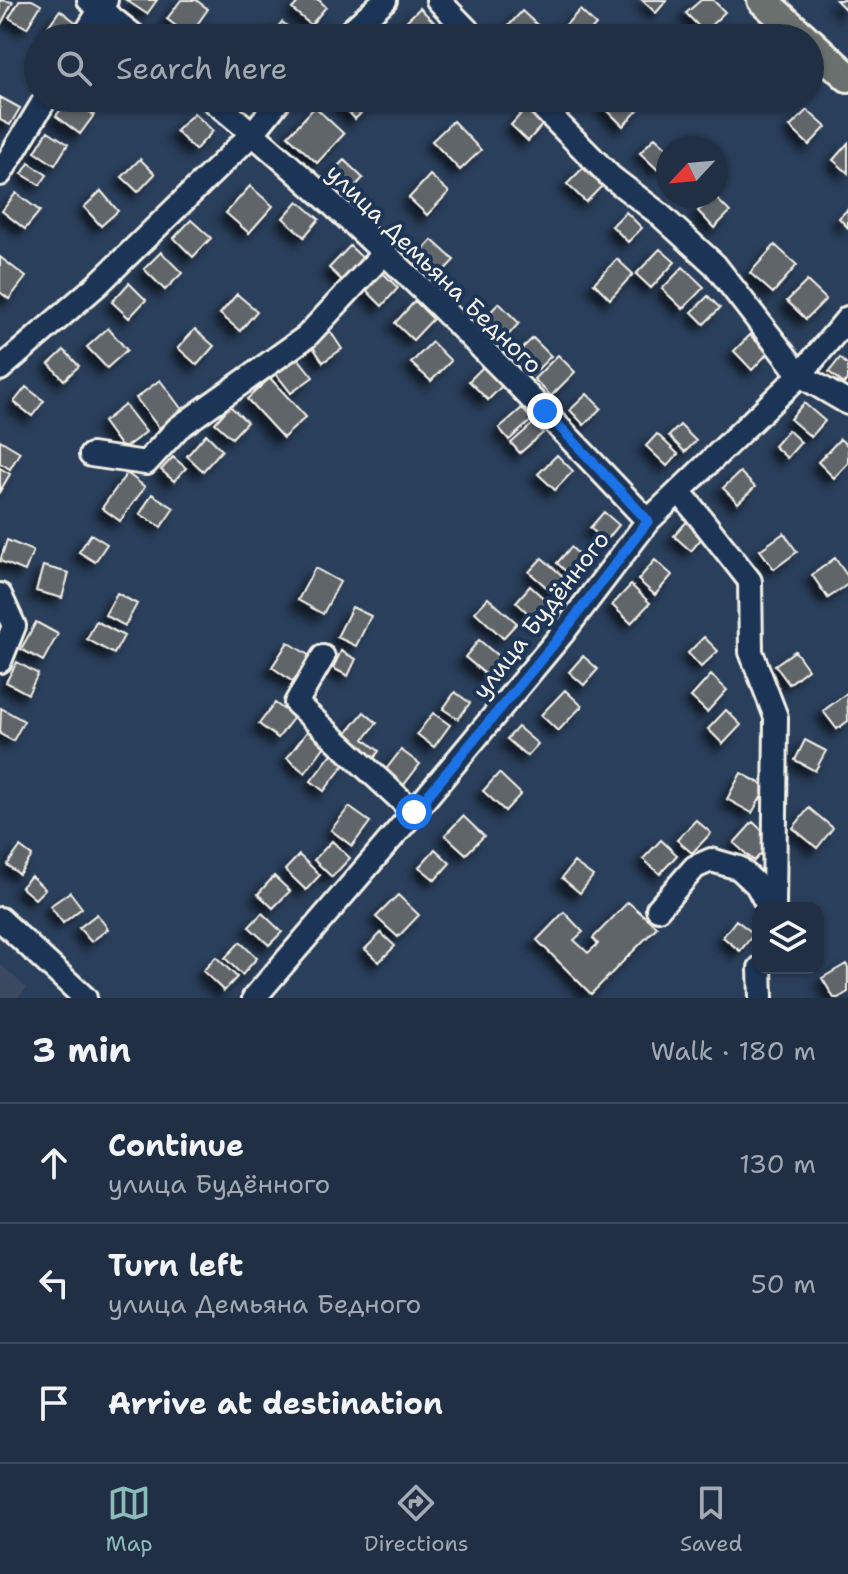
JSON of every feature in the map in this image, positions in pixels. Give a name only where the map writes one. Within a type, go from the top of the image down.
[{"type":"main road","points":[[775,4],[793,24]]},
{"type":"main road","points":[[824,55],[848,77]]},
{"type":"street","points":[[358,24],[385,0]]},
{"type":"street","points":[[438,0],[461,24]]},
{"type":"street","points":[[89,24],[99,3],[122,24]]},
{"type":"street","points":[[824,50],[848,65]]},
{"type":"street","points":[[0,174],[38,112]]},
{"type":"street","name":"улица Демьяна Бедного","points":[[227,112],[384,253],[545,411],[648,521]]},
{"type":"street","points":[[0,369],[97,285],[253,133],[270,112]]},
{"type":"street","points":[[547,112],[611,177],[658,213],[715,265],[800,375],[848,403]]},
{"type":"street","points":[[91,455],[146,463],[178,428],[306,337],[384,253]]},
{"type":"street","name":"улица Будённого","points":[[254,998],[562,634],[648,521],[800,375],[848,318]]},
{"type":"street","points":[[680,492],[750,581],[751,652],[776,717],[772,902]]},
{"type":"street","points":[[0,595],[14,626],[0,661]]},
{"type":"street","points":[[323,657],[296,703],[414,812]]},
{"type":"street","points":[[658,909],[695,867],[711,860],[739,868],[757,885],[768,902]]},
{"type":"street","points":[[0,919],[85,998]]},
{"type":"street","points":[[760,974],[761,998]]},
{"type":"shaded area","points":[[0,964],[27,988],[17,998],[0,998]]},
{"type":"building","points":[[0,0],[13,2],[1,24],[0,23]]},
{"type":"building","points":[[20,0],[32,0],[41,5],[29,24],[24,26],[9,18]]},
{"type":"building","points":[[126,0],[157,0],[147,14]]},
{"type":"building","points":[[181,0],[196,0],[208,9],[197,24],[173,24],[167,19]]},
{"type":"building","points":[[300,0],[319,0],[326,7],[312,24],[292,9]]},
{"type":"building","points":[[642,0],[667,0],[656,13]]},
{"type":"building","points":[[701,0],[713,0],[725,12],[712,24],[696,24],[686,13]]},
{"type":"building","points":[[836,0],[848,0],[848,12]]},
{"type":"building","points":[[420,8],[436,24],[403,24]]},
{"type":"building","points":[[60,10],[78,24],[50,24]]},
{"type":"building","points":[[580,10],[595,24],[567,24]]},
{"type":"building","points":[[522,11],[536,24],[510,24]]},
{"type":"building","points":[[0,97],[20,108],[10,125],[0,120]]},
{"type":"building","points":[[59,112],[90,112],[94,115],[80,134],[56,116]]},
{"type":"building","points":[[310,112],[320,112],[344,134],[317,163],[288,136]]},
{"type":"building","points":[[349,112],[362,112],[355,119]]},
{"type":"building","points":[[522,112],[530,112],[543,124],[528,141],[511,125]]},
{"type":"building","points":[[609,112],[636,112],[623,126]]},
{"type":"building","points":[[805,112],[809,112],[826,127],[809,145],[790,127]]},
{"type":"building","points":[[194,113],[213,131],[195,150],[176,131]]},
{"type":"building","points":[[453,121],[481,150],[460,170],[432,141]]},
{"type":"building","points":[[48,131],[68,144],[55,165],[35,152]]},
{"type":"building","points":[[656,138],[656,168],[640,153]]},
{"type":"building","points":[[848,143],[848,173],[833,160]]},
{"type":"building","points":[[140,159],[155,174],[138,192],[122,177]]},
{"type":"building","points":[[344,160],[363,178],[349,193],[329,175]]},
{"type":"building","points":[[29,163],[47,175],[40,185],[22,174]]},
{"type":"building","points":[[583,168],[602,186],[586,202],[567,184]]},
{"type":"building","points":[[430,175],[449,192],[427,215],[409,198]]},
{"type":"building","points":[[250,186],[273,206],[249,233],[226,213]]},
{"type":"building","points":[[101,191],[118,211],[101,226],[84,207]]},
{"type":"building","points":[[16,193],[40,211],[25,229],[2,211]]},
{"type":"building","points":[[298,201],[319,219],[304,237],[283,218]]},
{"type":"building","points":[[701,208],[726,208],[730,212],[714,228],[698,211]]},
{"type":"building","points":[[848,209],[848,228],[839,218]]},
{"type":"building","points":[[626,212],[642,228],[628,242],[612,226]]},
{"type":"building","points":[[191,220],[211,238],[193,257],[174,238]]},
{"type":"building","points":[[432,240],[454,260],[440,275],[419,254]]},
{"type":"building","points":[[775,245],[797,265],[773,293],[750,273]]},
{"type":"building","points":[[350,246],[369,264],[348,286],[329,268]]},
{"type":"building","points":[[660,249],[675,262],[651,288],[636,274]]},
{"type":"building","points":[[161,252],[182,273],[165,290],[144,269]]},
{"type":"building","points":[[0,257],[26,277],[9,299],[0,292]]},
{"type":"building","points":[[617,259],[633,274],[610,299],[594,283]]},
{"type":"building","points":[[683,267],[704,287],[683,309],[662,289]]},
{"type":"building","points":[[382,272],[398,288],[382,306],[365,289]]},
{"type":"building","points":[[807,281],[826,299],[806,319],[787,301]]},
{"type":"building","points":[[129,283],[146,300],[129,318],[112,302]]},
{"type":"building","points":[[237,294],[257,311],[240,331],[220,314]]},
{"type":"building","points":[[708,296],[720,308],[704,324],[692,312]]},
{"type":"building","points":[[415,301],[433,319],[413,340],[395,323]]},
{"type":"building","points":[[499,303],[519,323],[503,341],[482,321]]},
{"type":"building","points":[[108,328],[127,350],[107,368],[87,347]]},
{"type":"building","points":[[195,329],[214,346],[197,365],[178,348]]},
{"type":"building","points":[[330,331],[342,349],[323,362],[311,344]]},
{"type":"building","points":[[750,335],[768,353],[752,370],[734,351]]},
{"type":"building","points":[[533,338],[551,356],[532,375],[514,356]]},
{"type":"building","points":[[432,342],[451,361],[431,381],[411,363]]},
{"type":"building","points":[[64,350],[79,366],[64,380],[49,364]]},
{"type":"building","points":[[294,353],[313,377],[291,393],[273,370]]},
{"type":"building","points":[[558,355],[575,372],[551,396],[534,379]]},
{"type":"building","points":[[840,358],[848,365],[848,378],[844,384],[829,372]]},
{"type":"building","points":[[484,366],[503,385],[488,400],[469,381]]},
{"type":"building","points":[[270,378],[306,417],[283,438],[247,399]]},
{"type":"building","points":[[160,380],[183,411],[159,428],[136,398]]},
{"type":"building","points":[[26,387],[44,401],[32,416],[14,402]]},
{"type":"building","points":[[587,394],[601,408],[584,425],[570,410]]},
{"type":"building","points":[[804,403],[825,421],[811,437],[790,419]]},
{"type":"building","points":[[125,405],[146,432],[123,449],[103,422]]},
{"type":"building","points":[[230,406],[247,422],[232,438],[215,423]]},
{"type":"building","points":[[522,408],[532,420],[509,440],[499,428]]},
{"type":"building","points":[[535,422],[543,433],[520,453],[511,443]]},
{"type":"building","points":[[680,425],[696,441],[685,452],[669,436]]},
{"type":"building","points":[[788,430],[801,442],[787,458],[774,446]]},
{"type":"building","points":[[206,434],[222,450],[203,471],[187,456]]},
{"type":"building","points":[[657,434],[678,454],[667,466],[646,446]]},
{"type":"building","points":[[840,439],[848,446],[848,463],[834,478],[818,462]]},
{"type":"building","points":[[0,440],[20,452],[10,469],[0,463]]},
{"type":"building","points":[[557,455],[573,471],[555,490],[538,474]]},
{"type":"building","points":[[173,457],[186,468],[174,481],[161,470]]},
{"type":"building","points":[[0,468],[10,474],[0,491]]},
{"type":"building","points":[[740,472],[755,487],[738,503],[723,488]]},
{"type":"building","points":[[127,473],[145,487],[120,521],[102,508]]},
{"type":"building","points":[[152,494],[174,508],[161,527],[140,514]]},
{"type":"building","points":[[604,512],[619,525],[606,541],[590,528]]},
{"type":"building","points":[[690,518],[707,532],[691,551],[674,536]]},
{"type":"building","points":[[784,533],[797,552],[774,569],[760,550]]},
{"type":"building","points":[[91,534],[107,544],[95,562],[79,552]]},
{"type":"building","points":[[7,540],[33,551],[25,571],[0,561]]},
{"type":"building","points":[[571,547],[588,563],[574,579],[557,563]]},
{"type":"building","points":[[542,558],[572,584],[559,598],[529,572]]},
{"type":"building","points":[[835,558],[848,577],[848,584],[828,598],[812,575]]},
{"type":"building","points":[[655,560],[672,575],[655,595],[638,580]]},
{"type":"building","points":[[43,566],[69,573],[62,598],[36,591]]},
{"type":"building","points":[[315,568],[340,582],[323,614],[298,600]]},
{"type":"building","points":[[631,585],[650,603],[631,623],[612,605]]},
{"type":"building","points":[[530,586],[549,603],[534,619],[516,602]]},
{"type":"building","points":[[117,593],[137,604],[125,626],[105,615]]},
{"type":"building","points":[[488,598],[517,623],[503,638],[475,612]]},
{"type":"building","points":[[352,607],[371,616],[356,646],[337,637]]},
{"type":"building","points":[[96,621],[124,636],[114,654],[87,639]]},
{"type":"building","points":[[36,622],[58,634],[43,661],[21,649]]},
{"type":"building","points":[[704,637],[718,651],[701,667],[688,653]]},
{"type":"building","points":[[479,640],[504,661],[490,678],[465,657]]},
{"type":"building","points":[[288,642],[313,658],[296,684],[272,667]]},
{"type":"building","points":[[341,651],[356,659],[348,676],[333,668]]},
{"type":"building","points":[[795,651],[808,669],[789,684],[775,665]]},
{"type":"building","points":[[583,656],[598,669],[584,685],[569,672]]},
{"type":"building","points":[[17,662],[38,674],[28,694],[6,682]]},
{"type":"building","points":[[711,675],[727,690],[707,712],[691,697]]},
{"type":"building","points":[[565,690],[582,706],[558,731],[541,715]]},
{"type":"building","points":[[455,692],[470,703],[458,719],[443,709]]},
{"type":"building","points":[[847,693],[848,721],[837,729],[823,711]]},
{"type":"building","points":[[275,703],[294,717],[278,738],[259,724]]},
{"type":"building","points":[[1,708],[24,721],[13,741],[0,734]]},
{"type":"building","points":[[726,710],[741,725],[723,744],[708,729]]},
{"type":"building","points":[[364,712],[377,723],[364,739],[379,751],[373,760],[344,736]]},
{"type":"building","points":[[433,713],[450,725],[434,747],[417,734]]},
{"type":"building","points":[[518,727],[538,744],[527,756],[507,739]]},
{"type":"building","points":[[309,729],[327,743],[305,773],[287,758]]},
{"type":"building","points":[[805,740],[826,751],[815,771],[795,760]]},
{"type":"building","points":[[401,750],[420,764],[403,786],[384,772]]},
{"type":"building","points":[[334,751],[347,761],[324,791],[311,781]]},
{"type":"building","points":[[499,773],[521,794],[505,811],[483,791]]},
{"type":"building","points":[[741,773],[767,787],[752,813],[727,799]]},
{"type":"building","points":[[349,807],[370,822],[352,846],[331,830]]},
{"type":"building","points":[[809,808],[833,828],[817,848],[793,828]]},
{"type":"building","points":[[463,816],[484,836],[466,854],[445,835]]},
{"type":"building","points":[[696,820],[711,833],[692,853],[677,840]]},
{"type":"building","points":[[753,822],[773,841],[754,861],[734,843]]},
{"type":"building","points":[[661,840],[677,855],[660,874],[643,859]]},
{"type":"building","points":[[332,841],[350,858],[332,877],[314,860]]},
{"type":"building","points":[[20,847],[32,856],[19,874],[7,865]]},
{"type":"building","points":[[435,849],[450,863],[435,880],[419,867]]},
{"type":"building","points":[[299,855],[320,875],[306,890],[285,870]]},
{"type":"building","points":[[574,862],[593,876],[580,893],[562,878]]},
{"type":"building","points":[[31,876],[45,889],[35,899],[21,887]]},
{"type":"building","points":[[274,876],[290,891],[273,908],[258,894]]},
{"type":"building","points":[[70,892],[82,908],[63,923],[50,906]]},
{"type":"building","points":[[398,895],[419,915],[398,937],[376,917]]},
{"type":"building","points":[[628,902],[657,927],[591,994],[537,940],[564,912],[583,932],[574,940],[588,953],[598,944],[593,938]]},
{"type":"building","points":[[262,913],[282,932],[269,945],[249,927]]},
{"type":"building","points":[[97,914],[108,929],[91,942],[79,928]]},
{"type":"building","points":[[736,920],[752,932],[740,951],[723,937]]},
{"type":"building","points":[[381,933],[395,946],[379,962],[365,949]]},
{"type":"building","points":[[240,942],[257,958],[242,975],[225,958]]},
{"type":"building","points":[[216,957],[237,977],[224,991],[203,971]]},
{"type":"building","points":[[846,964],[848,992],[834,998],[822,978]]},
{"type":"route","points":[[414,812],[562,634],[648,521],[545,411]]}]
